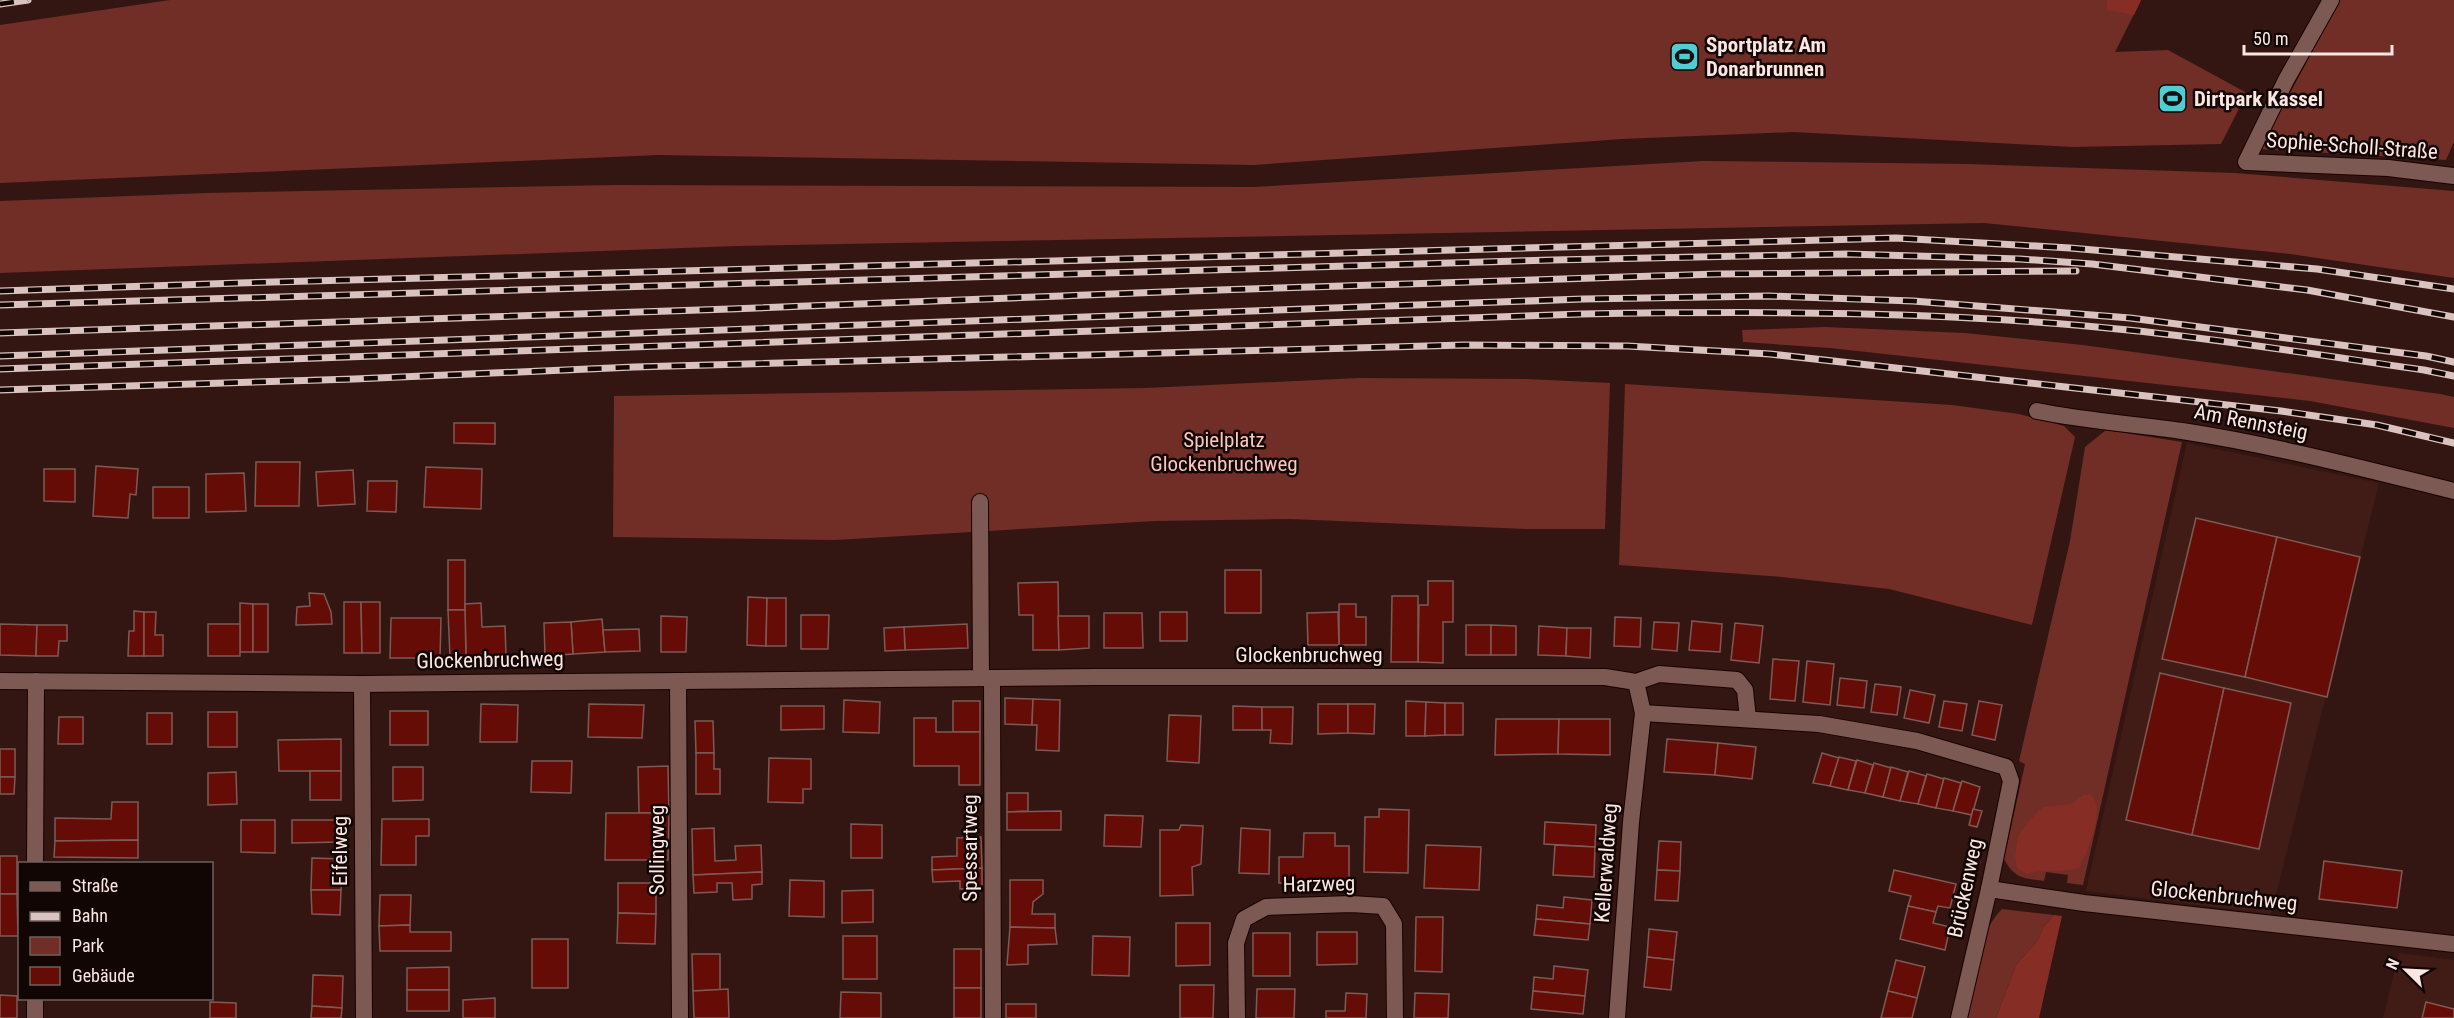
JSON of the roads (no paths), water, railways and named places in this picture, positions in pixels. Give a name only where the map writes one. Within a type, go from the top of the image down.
[{"type":"street","name":"Sophie-Scholl-Straße","points":[[2331,0],[2286,80],[2246,162],[2388,168],[2454,176]]},
{"type":"street","name":"Am Rennsteig","points":[[2037,411],[2082,420],[2182,431],[2297,453],[2454,491]]},
{"type":"street","points":[[980,502],[986,678]]},
{"type":"street","name":"Glockenbruchweg","points":[[0,681],[362,684],[986,678],[1605,677],[1636,682],[1659,674],[1737,680],[1745,690],[1748,719]]},
{"type":"street","name":"Spessartweg","points":[[986,678],[993,1018]]},
{"type":"street","points":[[35,862],[36,681]]},
{"type":"street","name":"Sollingweg","points":[[678,681],[680,1018]]},
{"type":"street","points":[[1636,682],[1643,713],[1748,719]]},
{"type":"street","name":"Eifelweg","points":[[362,684],[364,1018]]},
{"type":"street","name":"Kellerwaldweg","points":[[1617,1018],[1631,822],[1643,713]]},
{"type":"street","name":"Brückenweg","points":[[1748,719],[1819,724],[1917,741],[2006,767],[2011,781],[1959,1018]]},
{"type":"street","name":"Glockenbruchweg","points":[[1989,889],[2084,903],[2454,944]]},
{"type":"street","name":"Harzweg","points":[[1237,1018],[1236,943],[1244,920],[1266,907],[1351,904],[1383,906],[1394,924],[1395,1018]]},
{"type":"street","points":[[34,1018],[35,1000]]},
{"type":"railway","points":[[0,4],[28,0]]},
{"type":"railway","points":[[0,291],[1896,238],[2070,248],[2317,269],[2454,289]]},
{"type":"railway","points":[[0,305],[1553,260],[1847,254],[2020,259],[2092,264],[2307,290],[2454,317]]},
{"type":"railway","points":[[0,333],[1717,274],[2076,271]]},
{"type":"railway","points":[[0,356],[1583,299],[1769,296],[1913,301],[2130,318],[2426,356],[2454,362]]},
{"type":"railway","points":[[0,369],[1581,314],[1787,313],[1991,319],[2128,330],[2276,348],[2454,376]]},
{"type":"railway","points":[[0,390],[354,379],[634,367],[1464,345],[1627,346],[1770,354],[2281,411],[2377,425],[2454,443]]},
{"type":"place","name":"Sportplatz Am Donarbrunnen","points":[[1685,57]]},
{"type":"place","name":"Dirtpark Kassel","points":[[2173,99]]},
{"type":"park label","name":"Spielplatz Glockenbruchweg","points":[[1224,452]]}]
